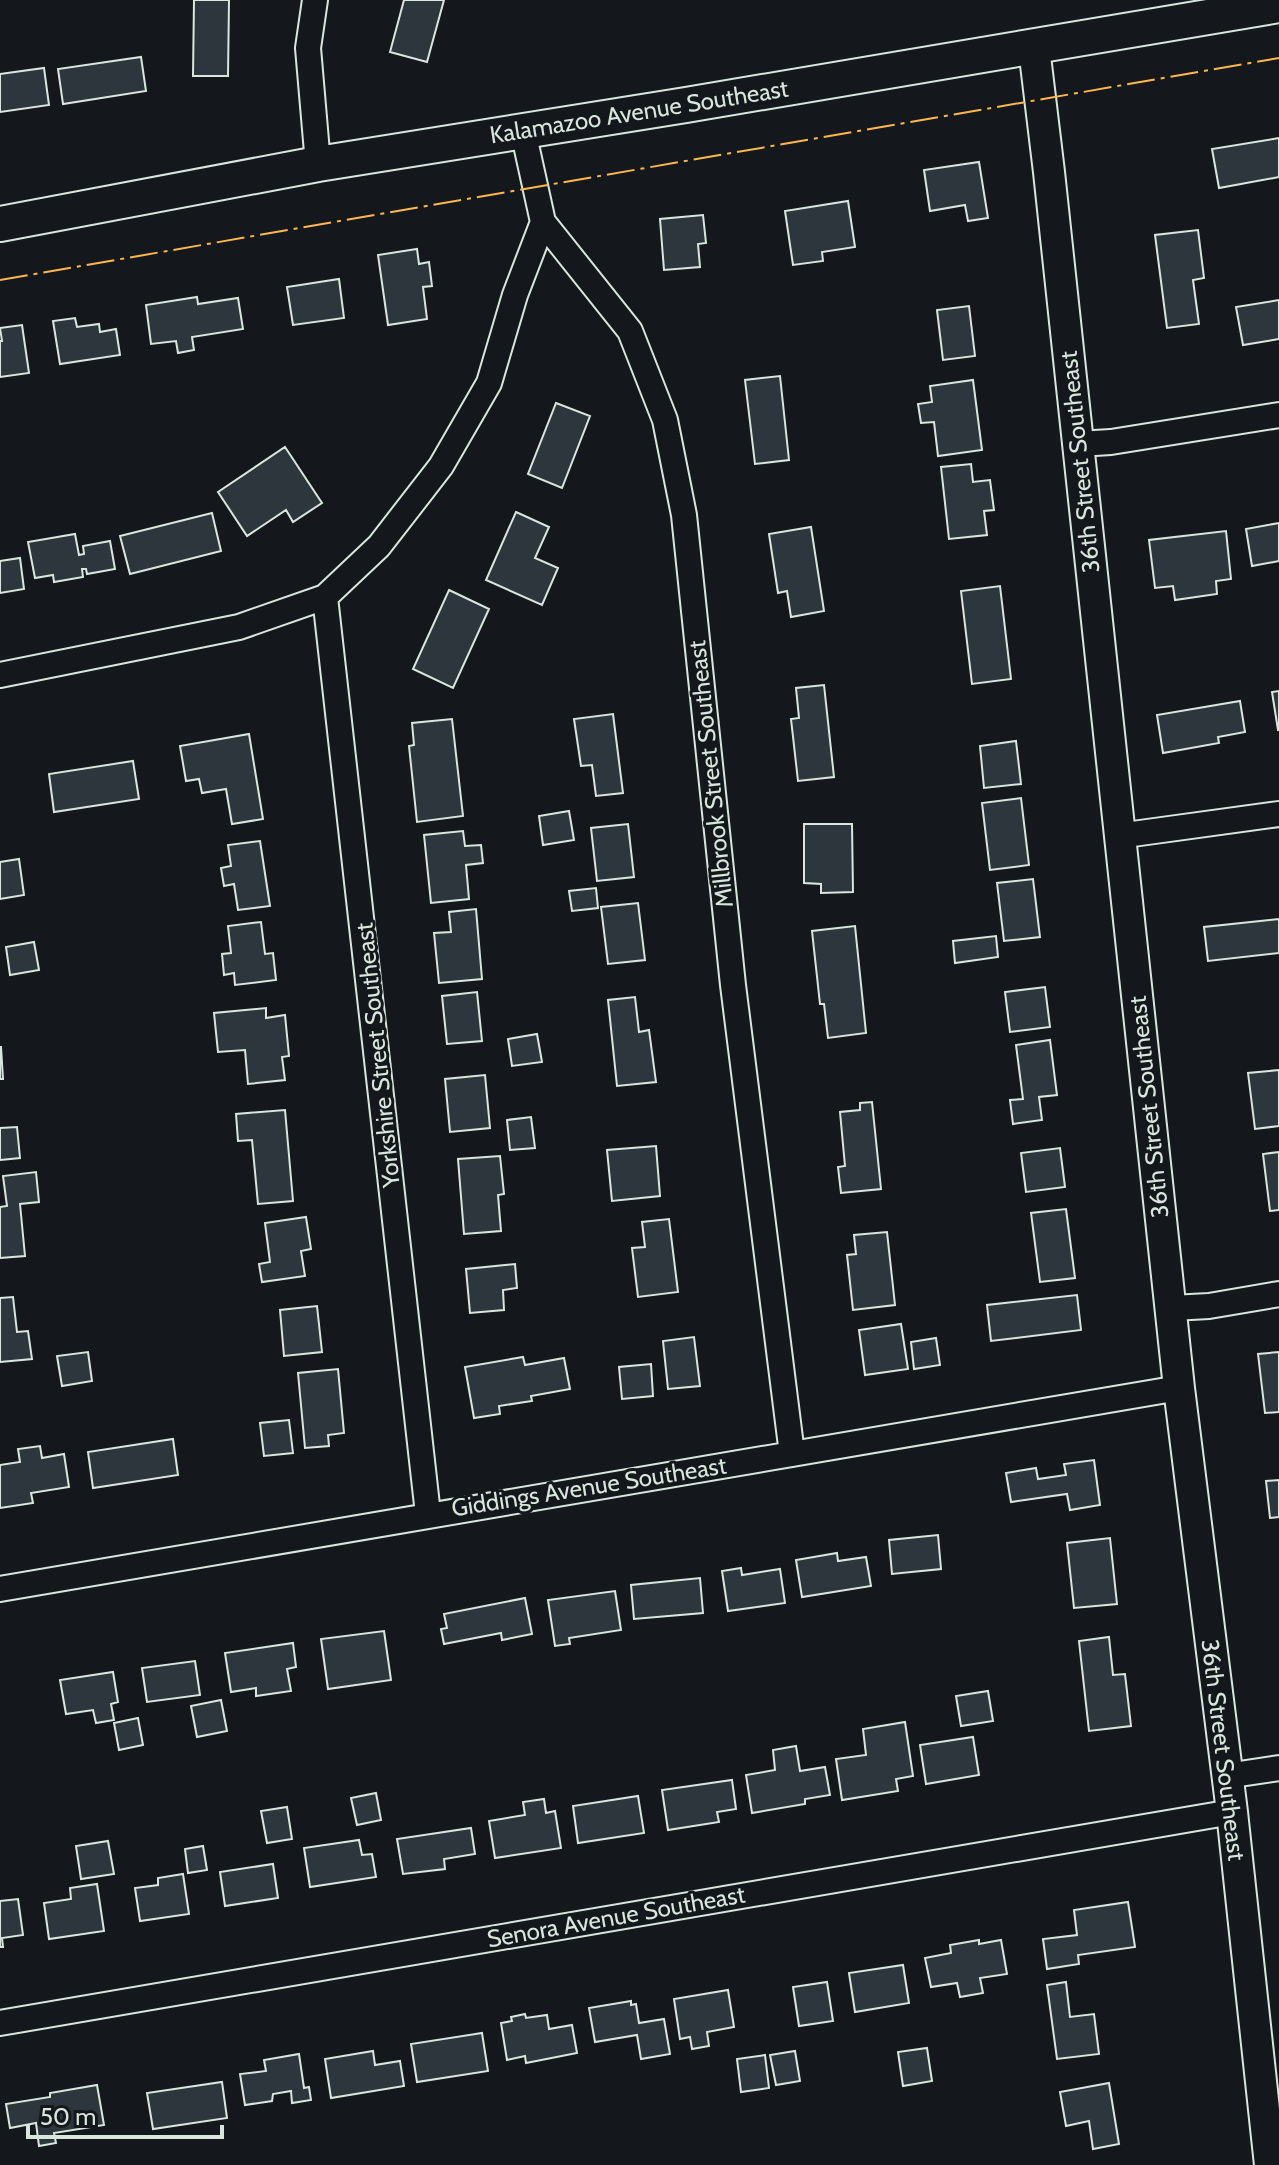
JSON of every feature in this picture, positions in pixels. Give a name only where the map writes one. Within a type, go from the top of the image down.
[{"type":"main road","name":"Kalamazoo Avenue Southeast","points":[[0,224],[318,164],[1034,48],[1279,5]]},
{"type":"street","points":[[315,0],[308,48],[318,164]]},
{"type":"street","name":"36th Street Southeast","points":[[1034,48],[1179,1388],[1232,1812],[1270,2165]]},
{"type":"street","name":"Millbrook Street Southeast","points":[[523,131],[543,222],[630,331],[668,434],[684,515],[733,985],[792,1454]]},
{"type":"street","points":[[0,675],[239,627],[325,597],[379,546],[441,466],[489,383],[515,295],[543,222]]},
{"type":"street","points":[[1078,444],[1111,442],[1279,415]]},
{"type":"street","name":"Yorkshire Street Southeast","points":[[325,597],[428,1514]]},
{"type":"street","points":[[1118,836],[1279,814]]},
{"type":"street","points":[[1172,1308],[1209,1306],[1279,1294]]},
{"type":"street","name":"Giddings Avenue Southeast","points":[[0,1589],[1179,1388]]},
{"type":"street","points":[[1226,1776],[1279,1768]]},
{"type":"street","name":"Senora Avenue Southeast","points":[[0,2023],[1232,1812]]},
{"type":"building","points":[[194,0],[229,0],[228,76],[193,76]]},
{"type":"building","points":[[404,0],[444,0],[427,62],[390,52]]},
{"type":"building","points":[[141,57],[146,91],[63,104],[58,69]]},
{"type":"building","points":[[44,68],[49,105],[0,112],[0,74]]},
{"type":"building","points":[[1279,138],[1279,177],[1219,188],[1212,149]]},
{"type":"building","points":[[979,162],[988,218],[968,221],[965,205],[930,211],[924,170]]},
{"type":"building","points":[[848,201],[855,247],[822,252],[823,261],[793,265],[785,211]]},
{"type":"building","points":[[703,215],[706,243],[698,244],[700,267],[664,270],[660,219]]},
{"type":"building","points":[[1198,230],[1204,278],[1193,280],[1199,324],[1167,328],[1155,235]]},
{"type":"building","points":[[417,249],[419,264],[429,262],[432,286],[423,287],[427,319],[388,325],[378,255]]},
{"type":"building","points":[[339,279],[344,318],[293,325],[287,287]]},
{"type":"building","points":[[197,297],[198,304],[238,298],[243,329],[192,337],[194,350],[178,353],[176,341],[151,344],[146,305]]},
{"type":"building","points":[[1279,300],[1279,339],[1243,345],[1236,307]]},
{"type":"building","points":[[969,306],[975,356],[943,360],[937,310]]},
{"type":"building","points":[[75,318],[77,327],[99,324],[100,332],[116,329],[120,355],[60,364],[53,321]]},
{"type":"building","points":[[22,325],[29,373],[0,377],[0,328]]},
{"type":"building","points":[[780,376],[789,460],[755,464],[745,380]]},
{"type":"building","points":[[973,380],[982,450],[938,456],[934,422],[921,423],[918,404],[932,402],[930,386]]},
{"type":"building","points":[[556,403],[590,416],[562,488],[528,474]]},
{"type":"building","points":[[285,447],[322,503],[293,522],[286,510],[247,536],[218,492]]},
{"type":"building","points":[[971,464],[973,482],[990,480],[994,510],[984,511],[987,535],[949,539],[941,467]]},
{"type":"building","points":[[516,512],[549,527],[535,558],[558,568],[542,605],[486,580]]},
{"type":"building","points":[[212,513],[221,551],[130,574],[120,536]]},
{"type":"building","points":[[1279,523],[1279,561],[1252,566],[1246,529]]},
{"type":"building","points":[[811,527],[824,611],[791,617],[787,591],[778,593],[769,534]]},
{"type":"building","points":[[1226,531],[1231,579],[1216,581],[1217,594],[1175,600],[1173,586],[1155,588],[1149,540]]},
{"type":"building","points":[[75,534],[79,555],[84,554],[83,546],[110,541],[115,569],[87,574],[86,569],[82,569],[83,577],[54,582],[53,575],[35,578],[28,542]]},
{"type":"building","points":[[20,558],[24,589],[0,593],[0,561]]},
{"type":"building","points":[[1000,586],[1011,679],[972,684],[961,591]]},
{"type":"building","points":[[449,590],[489,609],[453,688],[413,669]]},
{"type":"building","points":[[824,685],[834,777],[798,781],[791,719],[799,718],[796,688]]},
{"type":"building","points":[[1279,691],[1279,730],[1278,730],[1272,692]]},
{"type":"building","points":[[1240,701],[1245,732],[1218,737],[1219,743],[1163,753],[1157,715]]},
{"type":"building","points":[[613,714],[623,793],[596,796],[592,765],[581,766],[574,719]]},
{"type":"building","points":[[452,719],[463,816],[417,822],[409,746],[414,745],[412,723]]},
{"type":"building","points":[[249,734],[263,819],[232,824],[226,789],[202,793],[199,779],[186,781],[180,746]]},
{"type":"building","points":[[1016,741],[1021,784],[984,788],[980,746]]},
{"type":"building","points":[[133,761],[139,799],[54,812],[49,774]]},
{"type":"building","points":[[1021,798],[1029,865],[990,870],[982,803]]},
{"type":"building","points":[[569,811],[574,840],[543,845],[539,816]]},
{"type":"building","points":[[628,824],[634,877],[597,881],[591,828]]},
{"type":"building","points":[[804,824],[852,824],[853,892],[821,893],[821,884],[804,883]]},
{"type":"building","points":[[463,831],[465,846],[481,845],[483,863],[466,865],[469,899],[431,903],[424,835]]},
{"type":"building","points":[[260,841],[270,906],[238,910],[234,884],[224,886],[221,868],[231,866],[228,845]]},
{"type":"building","points":[[19,859],[24,895],[0,899],[0,862]]},
{"type":"building","points":[[1033,879],[1040,937],[1004,941],[997,883]]},
{"type":"building","points":[[596,888],[598,908],[572,911],[569,891]]},
{"type":"building","points":[[638,903],[645,960],[608,964],[601,907]]},
{"type":"building","points":[[476,909],[482,979],[439,983],[434,933],[451,932],[449,912]]},
{"type":"building","points":[[1279,919],[1279,953],[1208,961],[1204,927]]},
{"type":"building","points":[[261,922],[265,954],[273,953],[276,980],[235,985],[234,973],[224,975],[222,954],[231,953],[228,926]]},
{"type":"building","points":[[855,926],[866,1033],[828,1038],[824,1004],[820,1004],[812,931]]},
{"type":"building","points":[[996,936],[998,957],[955,963],[953,941]]},
{"type":"building","points":[[34,942],[39,970],[10,975],[6,947]]},
{"type":"building","points":[[1045,987],[1050,1027],[1010,1032],[1005,992]]},
{"type":"building","points":[[477,992],[482,1041],[447,1044],[442,996]]},
{"type":"building","points":[[635,997],[639,1032],[649,1030],[656,1082],[617,1086],[608,1000]]},
{"type":"building","points":[[266,1008],[266,1018],[285,1015],[289,1056],[282,1057],[285,1080],[248,1084],[245,1050],[218,1052],[214,1013]]},
{"type":"building","points":[[537,1034],[542,1062],[512,1066],[508,1039]]},
{"type":"building","points":[[1050,1040],[1057,1095],[1039,1097],[1042,1120],[1013,1124],[1010,1100],[1023,1099],[1016,1045]]},
{"type":"building","points":[[1,1047],[3,1079],[0,1079]]},
{"type":"building","points":[[1279,1070],[1279,1126],[1255,1129],[1248,1073]]},
{"type":"building","points":[[485,1075],[490,1128],[450,1132],[445,1079]]},
{"type":"building","points":[[872,1102],[881,1189],[841,1193],[838,1167],[845,1166],[840,1112],[860,1110],[860,1103]]},
{"type":"building","points":[[285,1110],[293,1201],[258,1204],[252,1140],[238,1141],[236,1114]]},
{"type":"building","points":[[531,1117],[535,1148],[510,1150],[507,1120]]},
{"type":"building","points":[[17,1127],[20,1158],[0,1160],[0,1128]]},
{"type":"building","points":[[656,1146],[660,1196],[612,1201],[607,1150]]},
{"type":"building","points":[[1060,1148],[1065,1187],[1026,1192],[1021,1153]]},
{"type":"building","points":[[1279,1152],[1279,1210],[1270,1211],[1263,1154]]},
{"type":"building","points":[[500,1156],[504,1194],[498,1195],[501,1231],[464,1234],[458,1159]]},
{"type":"building","points":[[36,1172],[39,1202],[20,1204],[25,1256],[0,1258],[0,1207],[7,1206],[3,1176]]},
{"type":"building","points":[[1066,1209],[1075,1278],[1040,1282],[1031,1213]]},
{"type":"building","points":[[306,1217],[311,1249],[301,1251],[305,1276],[262,1282],[259,1264],[270,1262],[265,1223]]},
{"type":"building","points":[[669,1219],[678,1292],[638,1297],[632,1248],[645,1247],[642,1222]]},
{"type":"building","points":[[887,1232],[895,1305],[853,1310],[847,1255],[856,1254],[854,1235]]},
{"type":"building","points":[[515,1264],[517,1288],[503,1290],[504,1310],[470,1313],[466,1269]]},
{"type":"building","points":[[1077,1295],[1081,1330],[991,1341],[987,1305]]},
{"type":"building","points":[[13,1297],[17,1332],[28,1331],[32,1359],[0,1362],[0,1298]]},
{"type":"building","points":[[317,1306],[322,1352],[284,1356],[280,1310]]},
{"type":"building","points":[[901,1324],[908,1369],[865,1375],[859,1330]]},
{"type":"building","points":[[694,1337],[700,1386],[668,1389],[663,1341]]},
{"type":"building","points":[[936,1338],[940,1365],[914,1369],[911,1342]]},
{"type":"building","points":[[88,1352],[92,1381],[62,1386],[57,1356]]},
{"type":"building","points":[[1279,1352],[1279,1412],[1265,1413],[1258,1354]]},
{"type":"building","points":[[523,1357],[525,1365],[564,1358],[570,1389],[531,1396],[532,1401],[499,1406],[500,1414],[474,1418],[465,1367]]},
{"type":"building","points":[[651,1364],[653,1396],[622,1399],[619,1367]]},
{"type":"building","points":[[338,1369],[344,1433],[328,1435],[329,1446],[305,1448],[298,1373]]},
{"type":"building","points":[[289,1420],[293,1453],[264,1456],[260,1423]]},
{"type":"building","points":[[173,1439],[178,1475],[93,1488],[88,1452]]},
{"type":"building","points":[[40,1446],[42,1458],[64,1454],[69,1487],[31,1493],[33,1503],[0,1508],[0,1465],[20,1462],[18,1449]]},
{"type":"building","points":[[1094,1460],[1100,1505],[1070,1510],[1067,1494],[1011,1502],[1006,1473],[1036,1468],[1038,1479],[1066,1475],[1064,1464]]},
{"type":"building","points":[[1279,1480],[1279,1517],[1270,1518],[1266,1481]]},
{"type":"building","points":[[938,1535],[941,1569],[892,1574],[889,1540]]},
{"type":"building","points":[[1110,1538],[1117,1604],[1074,1608],[1067,1543]]},
{"type":"building","points":[[837,1553],[838,1561],[866,1557],[871,1586],[802,1597],[796,1560]]},
{"type":"building","points":[[741,1568],[742,1575],[780,1569],[785,1603],[728,1611],[722,1571]]},
{"type":"building","points":[[700,1578],[703,1613],[634,1619],[631,1585]]},
{"type":"building","points":[[615,1591],[621,1630],[569,1638],[570,1644],[555,1646],[548,1600]]},
{"type":"building","points":[[525,1598],[532,1634],[502,1640],[501,1633],[444,1644],[441,1629],[447,1628],[444,1614]]},
{"type":"building","points":[[384,1631],[391,1680],[328,1689],[321,1639]]},
{"type":"building","points":[[1109,1637],[1113,1675],[1125,1674],[1131,1726],[1089,1731],[1079,1641]]},
{"type":"building","points":[[293,1643],[296,1667],[287,1669],[291,1691],[256,1696],[256,1688],[231,1692],[225,1653]]},
{"type":"building","points":[[195,1661],[200,1695],[147,1702],[142,1668]]},
{"type":"building","points":[[113,1672],[118,1702],[111,1704],[114,1720],[96,1723],[93,1710],[66,1714],[60,1680]]},
{"type":"building","points":[[988,1691],[993,1721],[961,1726],[956,1696]]},
{"type":"building","points":[[221,1700],[227,1731],[197,1737],[191,1706]]},
{"type":"building","points":[[138,1718],[143,1745],[119,1750],[114,1723]]},
{"type":"building","points":[[905,1722],[913,1776],[896,1779],[898,1791],[842,1800],[836,1759],[866,1755],[863,1729]]},
{"type":"building","points":[[973,1737],[979,1775],[926,1784],[920,1745]]},
{"type":"building","points":[[796,1746],[800,1771],[825,1767],[830,1795],[805,1799],[805,1804],[752,1813],[746,1775],[775,1770],[773,1750]]},
{"type":"building","points":[[732,1780],[736,1809],[717,1812],[719,1822],[668,1830],[662,1790]]},
{"type":"building","points":[[376,1793],[381,1820],[357,1825],[351,1798]]},
{"type":"building","points":[[638,1796],[644,1833],[578,1843],[573,1806]]},
{"type":"building","points":[[544,1799],[546,1813],[555,1811],[561,1848],[495,1858],[489,1821],[525,1815],[523,1802]]},
{"type":"building","points":[[287,1807],[292,1839],[267,1843],[261,1811]]},
{"type":"building","points":[[471,1828],[475,1854],[444,1859],[445,1869],[403,1874],[397,1839]]},
{"type":"building","points":[[359,1840],[362,1855],[372,1854],[376,1877],[310,1887],[304,1848]]},
{"type":"building","points":[[108,1841],[114,1874],[81,1879],[76,1846]]},
{"type":"building","points":[[203,1846],[207,1870],[188,1873],[185,1849]]},
{"type":"building","points":[[273,1864],[278,1898],[225,1906],[220,1872]]},
{"type":"building","points":[[183,1874],[189,1914],[140,1921],[135,1888],[158,1885],[158,1878]]},
{"type":"building","points":[[97,1884],[104,1931],[49,1939],[44,1903],[71,1899],[70,1888]]},
{"type":"building","points":[[18,1899],[23,1935],[2,1938],[3,1947],[0,1947],[0,1901]]},
{"type":"building","points":[[1128,1902],[1135,1947],[1078,1955],[1079,1964],[1047,1969],[1043,1939],[1077,1935],[1074,1910]]},
{"type":"building","points":[[979,1940],[979,1944],[1001,1940],[1007,1974],[980,1978],[983,1993],[960,1997],[957,1983],[931,1987],[925,1958],[951,1953],[950,1945]]},
{"type":"building","points":[[903,1965],[909,2003],[855,2012],[849,1973]]},
{"type":"building","points":[[827,1982],[833,2021],[799,2026],[793,1987]]},
{"type":"building","points":[[1066,1982],[1070,2017],[1094,2014],[1099,2054],[1057,2059],[1047,1985]]},
{"type":"building","points":[[728,1990],[734,2027],[707,2032],[709,2046],[692,2049],[690,2037],[680,2039],[674,1999]]},
{"type":"building","points":[[631,2001],[631,2005],[636,2004],[639,2023],[664,2019],[670,2054],[641,2059],[637,2035],[595,2042],[589,2008]]},
{"type":"building","points":[[525,2014],[526,2018],[547,2015],[549,2029],[572,2025],[577,2053],[526,2063],[525,2056],[507,2060],[501,2023]]},
{"type":"building","points":[[482,2033],[488,2071],[417,2082],[411,2044]]},
{"type":"building","points":[[927,2048],[932,2081],[903,2086],[898,2052]]},
{"type":"building","points":[[373,2051],[375,2065],[400,2061],[404,2086],[331,2098],[325,2059]]},
{"type":"building","points":[[795,2051],[800,2081],[776,2085],[770,2055]]},
{"type":"building","points":[[299,2054],[304,2088],[309,2087],[311,2100],[292,2103],[291,2091],[273,2094],[272,2101],[245,2105],[240,2074],[266,2071],[264,2060]]},
{"type":"building","points":[[765,2055],[769,2088],[741,2092],[737,2059]]},
{"type":"building","points":[[222,2082],[227,2118],[153,2129],[147,2093]]},
{"type":"building","points":[[1109,2083],[1119,2144],[1093,2149],[1089,2121],[1066,2126],[1060,2092]]},
{"type":"building","points":[[97,2085],[104,2125],[54,2133],[56,2143],[39,2146],[36,2123],[10,2128],[6,2104]]},
{"type":"power","points":[[0,280],[1279,58]]}]
